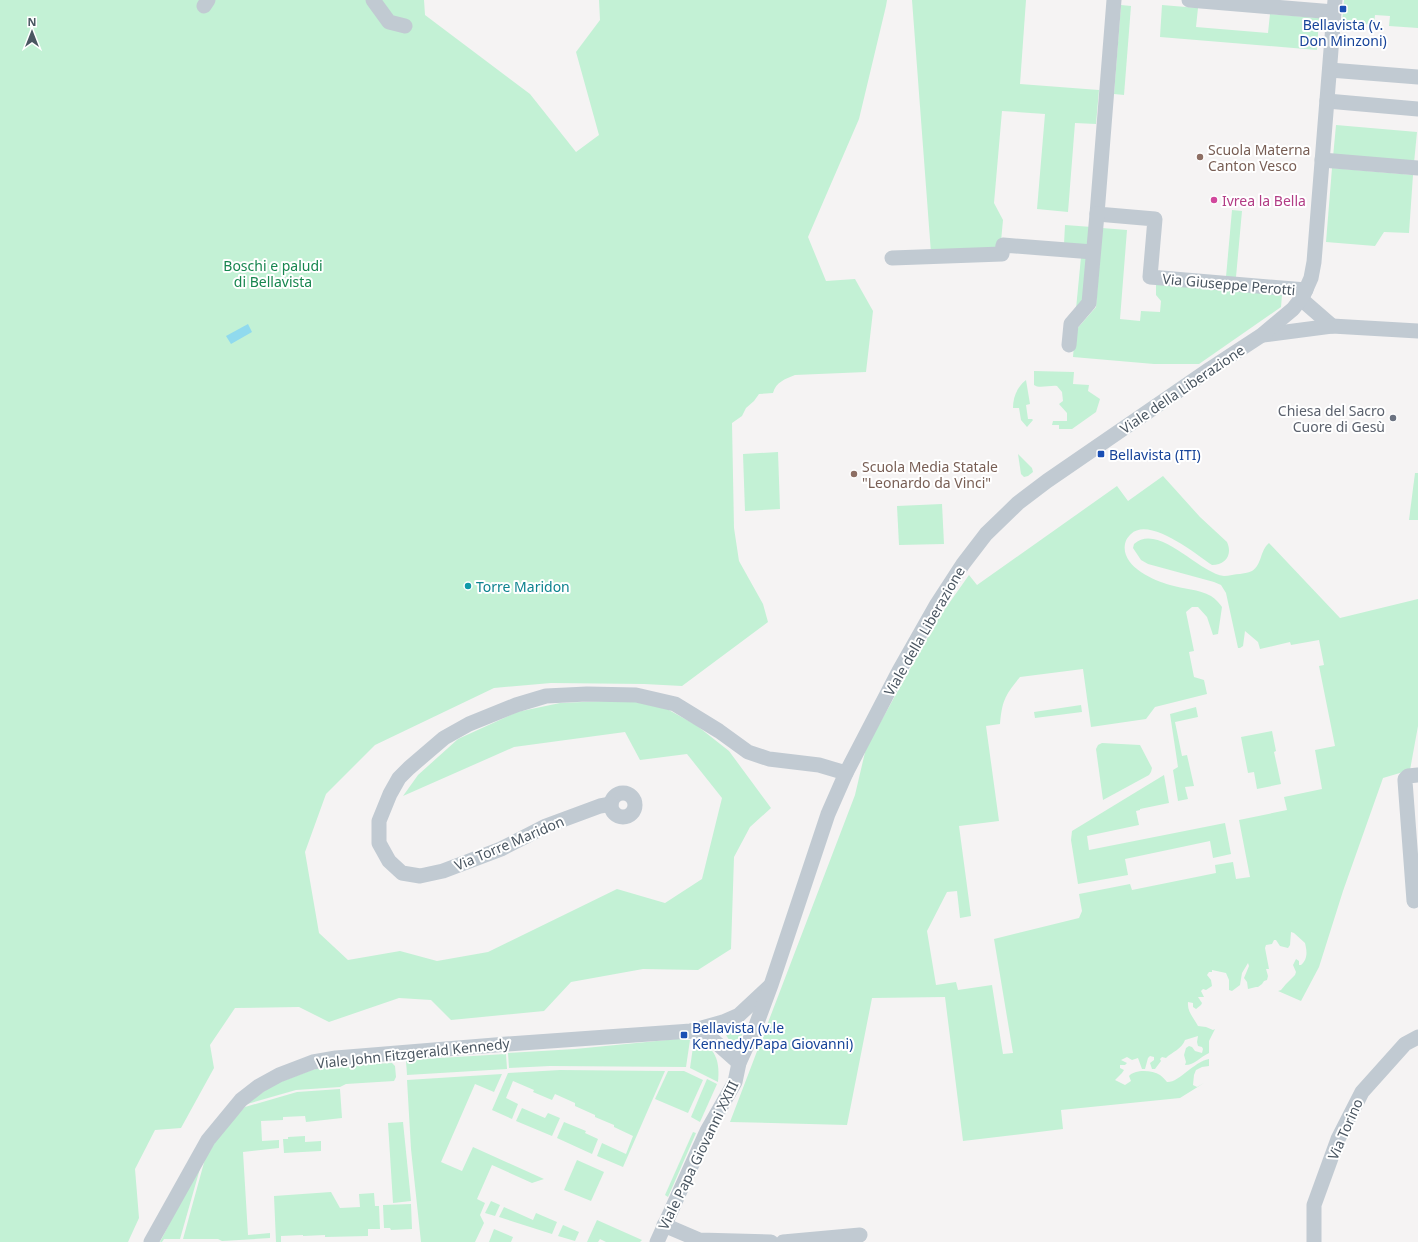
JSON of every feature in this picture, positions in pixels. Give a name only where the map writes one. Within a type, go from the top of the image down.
[{"type":"street","points":[[373,0],[389,22],[405,26]]},
{"type":"street","points":[[1069,345],[1071,324],[1089,303],[1114,0]]},
{"type":"street","points":[[1189,0],[1335,6]]},
{"type":"street","name":"Viale della Liberazione","points":[[788,933],[828,814],[846,773],[899,671],[937,604],[963,564],[986,534],[1011,509],[1047,481],[1262,335],[1293,309],[1303,294],[1311,278],[1314,262],[1335,6]]},
{"type":"street","points":[[1330,70],[1418,77]]},
{"type":"street","points":[[1327,101],[1418,109]]},
{"type":"street","points":[[1322,160],[1418,168]]},
{"type":"street","name":"Via Giuseppe Perotti","points":[[1097,214],[1155,219],[1150,277],[1303,294]]},
{"type":"street","points":[[892,258],[1002,254],[1003,245],[1093,252]]},
{"type":"street","points":[[1303,294],[1332,326]]},
{"type":"street","points":[[1262,335],[1332,326],[1418,331]]},
{"type":"street","name":"Via Torre Maridon","points":[[611,804],[600,806],[546,826],[501,849],[443,871],[420,876],[402,873],[389,861],[379,843],[379,821],[390,794],[399,778],[409,768],[444,738],[469,724],[516,705],[546,696],[587,694],[636,695],[676,704],[719,731],[748,752],[769,759],[819,765],[846,773]]},
{"type":"street","points":[[1414,901],[1405,779],[1408,776],[1418,775]]},
{"type":"street","name":"Viale Papa Giovanni XXIII","points":[[657,1242],[707,1131],[735,1082],[739,1063],[755,1028],[788,933]]},
{"type":"street","name":"Viale John Fitzgerald Kennedy","points":[[151,1242],[208,1140],[241,1100],[259,1086],[279,1075],[313,1062],[336,1058],[515,1043],[691,1031],[723,1022],[739,1015],[771,985]]},
{"type":"street","name":"Viale John Fitzgerald Kennedy","points":[[691,1031],[712,1039],[739,1063]]},
{"type":"street","name":"Via Torino","points":[[1314,1242],[1314,1205],[1338,1140],[1362,1092],[1405,1044],[1418,1037]]},
{"type":"street","points":[[664,1225],[699,1240],[771,1242]]},
{"type":"street","points":[[783,1242],[860,1235]]},
{"type":"green space","name":"Boschi e paludi di Bellavista","points":[[0,0],[424,0],[425,15],[530,94],[576,152],[599,135],[576,52],[600,20],[599,0],[887,0],[859,119],[808,237],[826,281],[855,279],[873,311],[866,372],[795,375],[776,386],[773,393],[759,394],[746,408],[742,416],[732,423],[734,528],[739,561],[763,604],[768,622],[682,686],[551,683],[494,688],[375,745],[326,794],[305,852],[319,933],[348,960],[400,951],[437,961],[488,952],[617,889],[665,903],[702,879],[722,798],[687,754],[640,760],[625,732],[514,747],[403,796],[418,775],[458,739],[517,712],[560,703],[627,700],[667,709],[696,725],[729,751],[771,808],[750,827],[734,857],[731,949],[698,970],[643,969],[571,982],[544,1011],[451,1020],[431,1000],[399,998],[329,1022],[299,1007],[235,1008],[210,1045],[214,1068],[181,1128],[155,1130],[135,1169],[139,1218],[128,1242],[0,1242]]},
{"type":"green space","points":[[912,0],[1026,0],[1020,84],[1099,90],[1096,124],[1075,123],[1068,212],[1037,209],[1045,114],[1002,111],[994,203],[1003,220],[1000,252],[931,253]]},
{"type":"green space","points":[[1344,0],[1418,0],[1418,28],[1389,26],[1390,16],[1375,15],[1374,25],[1342,22]]},
{"type":"green space","points":[[1121,5],[1131,6],[1124,95],[1114,94]]},
{"type":"green space","points":[[1162,5],[1198,8],[1196,27],[1268,33],[1270,14],[1319,18],[1317,50],[1160,37]]},
{"type":"green space","points":[[1336,125],[1417,132],[1414,163],[1333,157]]},
{"type":"green space","points":[[1332,168],[1413,175],[1409,233],[1384,232],[1375,246],[1326,242]]},
{"type":"green space","points":[[1232,210],[1242,211],[1236,277],[1226,277]]},
{"type":"green space","points":[[1065,225],[1092,227],[1090,246],[1064,244]]},
{"type":"green space","points":[[1102,228],[1127,230],[1120,319],[1140,321],[1141,311],[1160,312],[1161,301],[1156,295],[1156,284],[1282,295],[1281,307],[1199,364],[1154,364],[1073,357],[1075,331],[1096,307]]},
{"type":"green space","points":[[1081,257],[1088,258],[1084,300],[1076,309]]},
{"type":"green space","points":[[1034,371],[1074,372],[1073,384],[1089,385],[1088,391],[1100,399],[1096,412],[1072,429],[1059,429],[1059,425],[1052,425],[1053,421],[1067,421],[1067,413],[1059,404],[1063,401],[1062,392],[1057,386],[1039,387],[1034,385]]},
{"type":"green space","points":[[1026,380],[1030,404],[1026,405],[1028,419],[1033,420],[1027,427],[1021,420],[1019,408],[1013,408],[1016,392]]},
{"type":"green space","points":[[778,452],[780,509],[745,511],[743,454]]},
{"type":"green space","points":[[1018,454],[1032,468],[1033,472],[1028,476],[1024,477],[1021,474]]},
{"type":"green space","points":[[1415,473],[1418,473],[1418,520],[1409,520]]},
{"type":"green space","points":[[1163,476],[1200,517],[1227,542],[1229,551],[1227,558],[1217,565],[1212,565],[1172,539],[1160,533],[1149,530],[1139,530],[1131,534],[1125,542],[1125,552],[1133,565],[1147,576],[1170,585],[1196,590],[1211,596],[1222,607],[1218,634],[1213,635],[1207,617],[1198,607],[1192,607],[1186,612],[1194,651],[1189,652],[1194,677],[1204,680],[1207,694],[1155,707],[1146,719],[1091,727],[1083,669],[1020,677],[1005,699],[1000,724],[986,726],[999,821],[959,826],[971,916],[960,918],[957,891],[947,892],[927,931],[936,985],[956,982],[958,990],[992,985],[1003,1054],[1013,1053],[994,939],[1079,918],[1082,911],[1079,894],[1130,884],[1132,890],[1216,873],[1215,865],[1233,862],[1236,879],[1250,877],[1239,820],[1287,810],[1284,797],[1322,789],[1315,750],[1335,746],[1319,666],[1324,665],[1319,640],[1291,645],[1290,642],[1260,649],[1258,642],[1245,631],[1243,646],[1238,648],[1226,593],[1221,585],[1148,564],[1141,560],[1133,548],[1134,544],[1144,539],[1155,539],[1179,551],[1202,567],[1224,576],[1252,571],[1258,565],[1264,549],[1269,543],[1340,618],[1418,599],[1418,726],[1410,770],[1383,778],[1343,891],[1319,967],[1301,1001],[1278,991],[1281,990],[1295,975],[1296,972],[1293,965],[1296,959],[1299,961],[1299,965],[1301,965],[1306,958],[1305,943],[1291,932],[1290,945],[1288,948],[1280,946],[1276,940],[1274,940],[1272,944],[1266,945],[1265,948],[1269,969],[1266,969],[1268,976],[1267,980],[1258,987],[1248,989],[1247,982],[1244,978],[1249,966],[1248,963],[1242,973],[1240,985],[1232,991],[1229,990],[1229,980],[1226,973],[1212,970],[1212,972],[1209,972],[1207,975],[1211,980],[1212,986],[1201,991],[1204,997],[1198,997],[1202,1003],[1201,1005],[1196,1009],[1193,1007],[1193,1003],[1188,1002],[1190,1012],[1198,1026],[1213,1030],[1215,1029],[1209,1041],[1209,1053],[1189,1065],[1185,1065],[1186,1062],[1184,1055],[1186,1048],[1189,1046],[1195,1051],[1202,1053],[1203,1049],[1202,1047],[1198,1046],[1197,1042],[1198,1036],[1185,1040],[1179,1048],[1166,1058],[1162,1057],[1155,1069],[1152,1069],[1150,1063],[1154,1060],[1154,1057],[1150,1056],[1148,1058],[1145,1069],[1142,1069],[1138,1058],[1132,1060],[1127,1057],[1121,1060],[1127,1063],[1125,1065],[1120,1065],[1120,1068],[1124,1070],[1115,1080],[1125,1085],[1131,1081],[1129,1076],[1135,1072],[1148,1071],[1157,1073],[1167,1082],[1172,1081],[1197,1064],[1209,1059],[1209,1066],[1196,1070],[1194,1075],[1193,1085],[1197,1087],[1204,1083],[1180,1098],[1061,1110],[1063,1129],[963,1141],[945,997],[872,998],[847,1125],[730,1122],[855,795],[866,748],[938,619],[969,575],[977,585],[1117,486],[1128,501]]},
{"type":"green space","points":[[942,504],[944,544],[899,545],[897,506]]},
{"type":"green space","points":[[1081,705],[1082,712],[1035,718],[1034,712]]},
{"type":"green space","points":[[1196,707],[1198,717],[1175,722],[1182,756],[1187,755],[1194,786],[1185,787],[1188,799],[1178,801],[1173,770],[1178,767],[1170,714]]},
{"type":"green space","points":[[1272,731],[1276,751],[1274,752],[1281,784],[1257,789],[1254,772],[1248,773],[1241,737]]},
{"type":"green space","points":[[1102,743],[1140,745],[1152,768],[1149,775],[1103,800],[1096,749],[1098,745]]},
{"type":"green space","points":[[1164,775],[1169,803],[1136,811],[1139,825],[1087,836],[1089,850],[1225,823],[1231,854],[1213,858],[1210,841],[1125,859],[1128,875],[1078,884],[1071,840],[1072,831]]},
{"type":"green space","points":[[731,1025],[737,1025],[742,1030],[740,1039],[737,1041],[731,1041],[726,1036],[726,1030]]},
{"type":"green space","points":[[677,1039],[690,1040],[686,1067],[550,1066],[509,1068],[508,1053],[575,1049]]},
{"type":"green space","points":[[694,1040],[707,1046],[715,1055],[718,1067],[718,1082],[690,1068]]},
{"type":"green space","points":[[506,1054],[507,1069],[407,1075],[406,1060]]},
{"type":"green space","points":[[392,1063],[395,1066],[396,1077],[394,1081],[346,1084],[340,1087],[296,1090],[244,1105],[275,1084],[312,1070],[330,1066]]},
{"type":"green space","points":[[560,1070],[665,1071],[623,1167],[597,1156],[602,1143],[626,1154],[633,1136],[575,1106],[575,1103],[555,1094],[552,1100],[513,1081],[506,1098],[518,1104],[512,1119],[492,1110],[508,1073]]},
{"type":"green space","points":[[668,1071],[684,1071],[703,1080],[688,1113],[655,1099]]},
{"type":"green space","points":[[502,1074],[494,1092],[475,1084],[441,1162],[462,1171],[473,1147],[544,1179],[532,1183],[492,1165],[477,1199],[485,1203],[480,1215],[484,1223],[475,1242],[421,1242],[411,1149],[407,1080]]},
{"type":"green space","points":[[707,1079],[717,1084],[700,1122],[691,1117]]},
{"type":"green space","points":[[340,1089],[342,1118],[306,1122],[305,1116],[283,1117],[283,1120],[261,1121],[262,1141],[279,1140],[279,1148],[243,1152],[248,1235],[270,1233],[270,1238],[222,1241],[218,1239],[183,1239],[205,1159],[220,1134],[245,1107],[297,1092]]},
{"type":"green space","points":[[522,1108],[545,1118],[548,1113],[560,1118],[552,1136],[516,1121]]},
{"type":"green space","points":[[403,1122],[411,1201],[393,1203],[388,1123]]},
{"type":"green space","points":[[564,1122],[586,1131],[585,1133],[598,1139],[592,1154],[557,1138]]},
{"type":"green space","points":[[693,1132],[696,1133],[668,1197],[665,1195]]},
{"type":"green space","points":[[305,1136],[305,1142],[321,1141],[321,1151],[284,1153],[283,1139],[288,1139],[288,1137]]},
{"type":"green space","points":[[203,1158],[180,1239],[164,1239],[160,1242]]},
{"type":"green space","points":[[577,1160],[604,1172],[591,1201],[564,1190]]},
{"type":"green space","points":[[331,1192],[340,1208],[360,1207],[359,1194],[374,1193],[375,1206],[379,1206],[380,1229],[368,1229],[368,1236],[281,1236],[281,1242],[276,1242],[274,1196]]},
{"type":"green space","points":[[491,1201],[500,1205],[495,1216],[485,1213]]},
{"type":"green space","points":[[411,1204],[412,1229],[391,1230],[390,1228],[384,1228],[383,1205]]},
{"type":"green space","points":[[504,1207],[533,1220],[536,1213],[557,1222],[552,1234],[499,1217]]},
{"type":"green space","points":[[597,1220],[642,1240],[640,1242],[606,1242],[600,1239],[598,1242],[587,1242]]},
{"type":"green space","points":[[563,1225],[579,1232],[575,1241],[558,1236]]},
{"type":"green space","points":[[494,1229],[513,1237],[511,1242],[489,1242]]},
{"type":"water","points":[[248,324],[252,332],[231,344],[226,336]]},
{"type":"place","name":"Bellavista (v. Don Minzoni)","points":[[1343,9]]},
{"type":"place","name":"Scuola Materna Canton Vesco","points":[[1200,157]]},
{"type":"place","name":"Ivrea la Bella","points":[[1214,200]]},
{"type":"place","name":"Chiesa del Sacro Cuore di Gesù","points":[[1393,418]]},
{"type":"place","name":"Bellavista (ITI)","points":[[1101,454]]},
{"type":"place","name":"Scuola Media Statale \"Leonardo da Vinci\"","points":[[854,474]]},
{"type":"place","name":"Torre Maridon","points":[[468,586]]},
{"type":"place","name":"Bellavista (v.le Kennedy/Papa Giovanni)","points":[[684,1035]]}]
